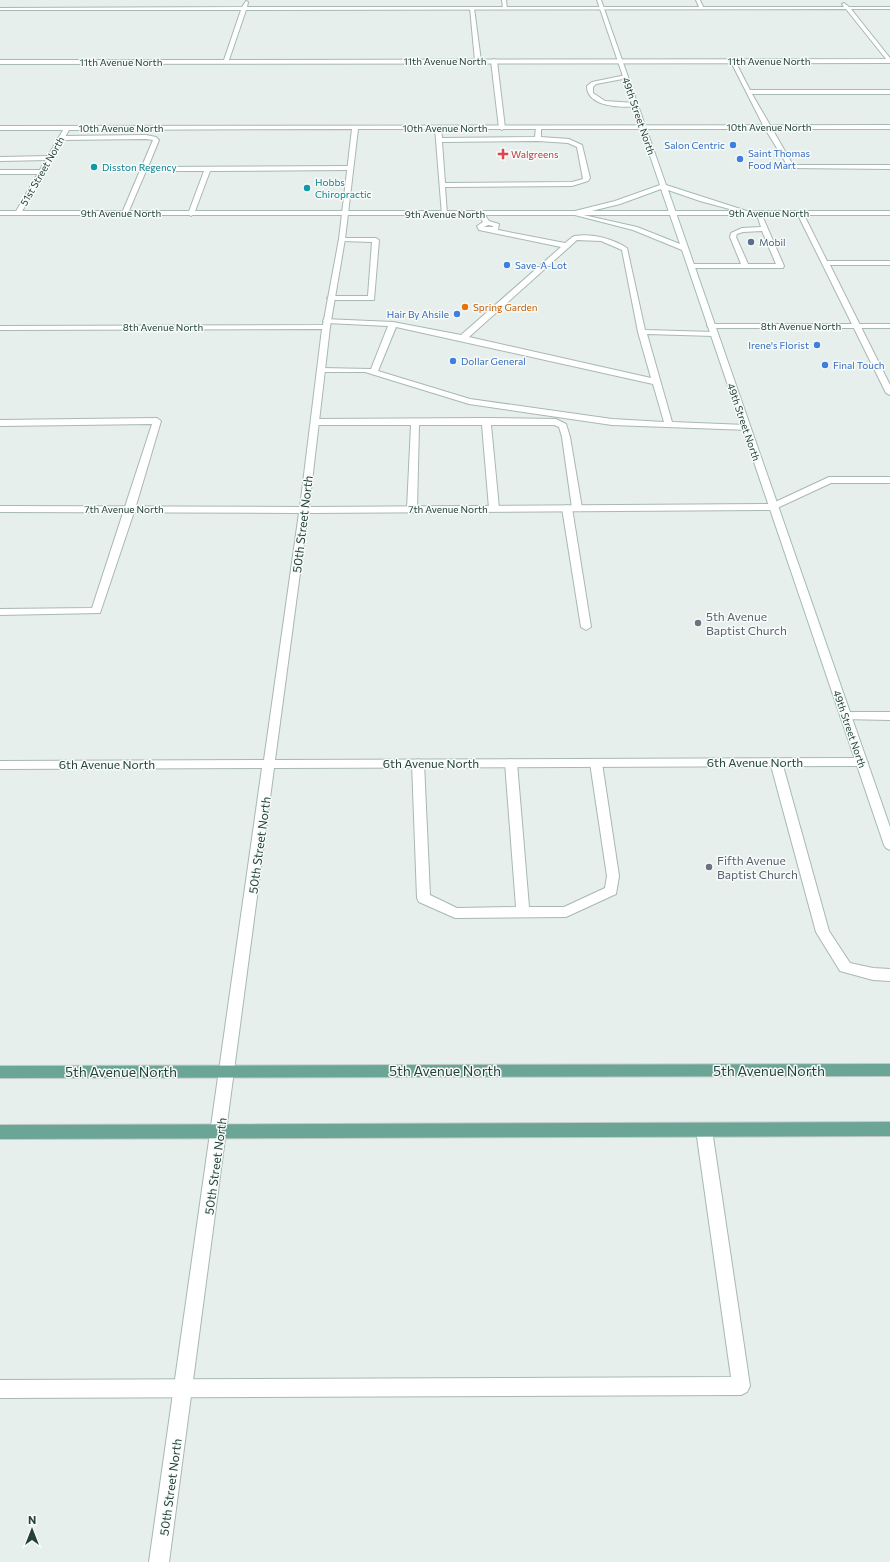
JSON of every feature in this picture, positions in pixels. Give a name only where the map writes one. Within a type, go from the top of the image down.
[{"type":"main road","name":"5th Avenue North","points":[[0,1072],[228,1070],[890,1070]]},
{"type":"main road","points":[[0,1132],[890,1129]]},
{"type":"street","points":[[226,62],[247,0]]},
{"type":"street","points":[[504,0],[505,8]]},
{"type":"street","name":"49th Street North","points":[[599,0],[890,845]]},
{"type":"street","points":[[698,0],[702,8]]},
{"type":"street","points":[[839,0],[890,61]]},
{"type":"street","points":[[472,8],[478,61]]},
{"type":"street","points":[[0,9],[890,8]]},
{"type":"street","points":[[494,61],[502,128]]},
{"type":"street","points":[[732,61],[767,127],[791,167],[890,167]]},
{"type":"street","name":"11th Avenue North","points":[[0,62],[890,61]]},
{"type":"street","points":[[626,78],[594,83],[590,86],[590,93],[597,100],[605,103],[635,105]]},
{"type":"street","points":[[748,92],[890,92]]},
{"type":"street","name":"10th Avenue North","points":[[0,128],[890,127]]},
{"type":"street","name":"51st Street North","points":[[18,213],[67,128]]},
{"type":"street","name":"50th Street North","points":[[159,1562],[270,764],[304,510],[326,324],[342,239],[355,128]]},
{"type":"street","points":[[438,128],[444,214]]},
{"type":"street","points":[[538,128],[538,139]]},
{"type":"street","points":[[61,138],[154,138],[156,140],[125,214]]},
{"type":"street","points":[[439,140],[538,139],[569,141],[580,146],[587,178],[586,180],[572,184],[442,185]]},
{"type":"street","points":[[0,158],[49,158]]},
{"type":"street","points":[[145,166],[208,168],[350,168]]},
{"type":"street","points":[[191,214],[208,168]]},
{"type":"street","points":[[0,172],[42,172]]},
{"type":"street","points":[[570,213],[590,210],[625,201],[663,186],[702,200],[750,213]]},
{"type":"street","name":"9th Avenue North","points":[[0,213],[890,213]]},
{"type":"street","points":[[570,213],[635,228],[685,249]]},
{"type":"street","points":[[691,266],[780,266],[758,213]]},
{"type":"street","points":[[800,213],[855,326],[890,393]]},
{"type":"street","points":[[481,214],[487,223],[482,224],[480,226],[481,229],[567,246]]},
{"type":"street","points":[[745,266],[733,237],[734,233],[742,230],[765,229]]},
{"type":"street","points":[[463,338],[575,238],[595,238],[614,242],[625,249],[642,332],[669,424]]},
{"type":"street","points":[[331,298],[371,298],[376,240],[342,239]]},
{"type":"street","points":[[824,263],[890,263]]},
{"type":"street","points":[[374,372],[393,324]]},
{"type":"street","name":"8th Avenue North","points":[[0,328],[393,324],[463,338],[656,382]]},
{"type":"street","name":"8th Avenue North","points":[[642,332],[890,326]]},
{"type":"street","points":[[321,370],[366,370],[469,401],[612,422],[746,428]]},
{"type":"street","points":[[315,422],[551,421],[563,426],[566,437],[572,508],[586,627]]},
{"type":"street","points":[[0,423],[157,422],[96,611],[0,612]]},
{"type":"street","points":[[412,509],[415,422]]},
{"type":"street","points":[[486,422],[494,508]]},
{"type":"street","name":"7th Avenue North","points":[[0,509],[304,510],[773,506],[829,480],[890,480]]},
{"type":"street","points":[[846,716],[890,716]]},
{"type":"street","points":[[776,762],[823,932],[844,967],[873,974],[890,975]]},
{"type":"street","name":"6th Avenue North","points":[[0,765],[862,762]]},
{"type":"street","points":[[418,763],[424,898],[455,913],[566,912],[611,891],[613,876],[596,763]]},
{"type":"street","points":[[511,763],[523,912]]},
{"type":"street","points":[[0,1389],[741,1386],[704,1130]]},
{"type":"place","name":"Salon Centric","points":[[733,145]]},
{"type":"place","name":"Walgreens","points":[[503,154]]},
{"type":"place","name":"Saint Thomas Food Mart","points":[[740,159]]},
{"type":"place","name":"Disston Regency","points":[[94,167]]},
{"type":"place","name":"Hobbs Chiropractic","points":[[307,188]]},
{"type":"place","name":"Mobil","points":[[751,242]]},
{"type":"place","name":"Save-A-Lot","points":[[507,265]]},
{"type":"place","name":"Spring Garden","points":[[465,307]]},
{"type":"place","name":"Hair By Ahsile","points":[[457,314]]},
{"type":"place","name":"Irene's Florist","points":[[817,345]]},
{"type":"place","name":"Dollar General","points":[[453,361]]},
{"type":"place","name":"Final Touch","points":[[825,365]]},
{"type":"place","name":"5th Avenue Baptist Church","points":[[698,623]]},
{"type":"place","name":"Fifth Avenue Baptist Church","points":[[709,867]]}]
